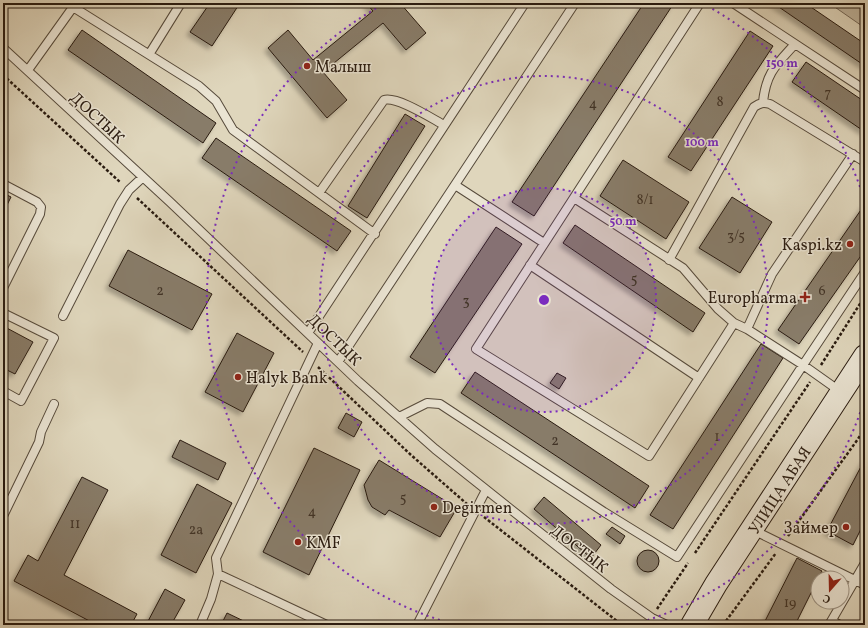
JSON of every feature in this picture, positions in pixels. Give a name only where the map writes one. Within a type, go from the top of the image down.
[{"type":"street","name":"УЛИЦА АБАЯ","points":[[692,625],[716,584],[753,530],[865,356]]},
{"type":"lane","points":[[150,53],[181,3]]},
{"type":"lane","points":[[308,333],[375,234],[444,125],[525,3]]},
{"type":"lane","points":[[338,362],[575,3]]},
{"type":"lane","points":[[700,3],[476,349],[649,456],[734,323]]},
{"type":"lane","points":[[733,3],[865,90]]},
{"type":"lane","points":[[28,70],[75,5],[199,86],[216,101],[233,130],[375,234]]},
{"type":"lane","points":[[764,102],[767,80],[779,62],[795,44]]},
{"type":"lane","name":"ДОСТЫК","points":[[3,48],[143,177],[338,362],[399,417],[565,554],[652,618],[667,625]]},
{"type":"lane","points":[[319,193],[384,100],[389,98],[398,101],[444,125]]},
{"type":"lane","points":[[669,260],[754,107],[764,102]]},
{"type":"lane","points":[[764,102],[775,107],[865,162]]},
{"type":"lane","points":[[747,329],[772,274],[853,154]]},
{"type":"lane","points":[[64,316],[120,204],[129,190],[143,177]]},
{"type":"lane","points":[[3,184],[37,202],[41,207],[40,214],[3,288]]},
{"type":"lane","points":[[455,185],[544,243]]},
{"type":"lane","points":[[574,198],[683,268],[718,309],[734,323],[747,329],[816,373],[842,392]]},
{"type":"lane","points":[[530,265],[699,378]]},
{"type":"lane","points":[[399,417],[427,403],[440,404],[604,512],[677,557],[865,272]]},
{"type":"lane","points":[[3,313],[54,338],[21,401],[3,391]]},
{"type":"lane","points":[[200,625],[211,599],[218,574],[216,558],[318,343]]},
{"type":"lane","points":[[3,516],[39,442],[41,432],[54,404]]},
{"type":"lane","points":[[417,625],[486,490]]},
{"type":"lane","points":[[753,530],[865,585]]},
{"type":"lane","points":[[840,625],[830,623],[865,563]]},
{"type":"lane","points":[[218,574],[327,625]]},
{"type":"path","points":[[694,555],[816,373],[865,296]]},
{"type":"path","points":[[723,625],[858,440],[865,427]]},
{"type":"path","points":[[652,618],[689,561]]},
{"type":"shaded area","points":[[829,3],[865,3],[865,28]]},
{"type":"building","points":[[210,3],[240,3],[212,46],[190,32]]},
{"type":"building","name":"Малыш","points":[[366,3],[400,3],[426,33],[406,50],[383,23],[323,72],[347,100],[327,118],[268,48],[288,30],[313,60],[373,11]]},
{"type":"building","points":[[644,3],[674,3],[534,216],[512,202]]},
{"type":"building","points":[[773,3],[805,3],[865,44],[865,66]]},
{"type":"building","points":[[82,30],[216,123],[203,143],[68,50]]},
{"type":"building","points":[[750,31],[773,46],[691,171],[668,157]]},
{"type":"building","points":[[806,62],[865,102],[865,132],[792,82]]},
{"type":"building","points":[[405,114],[425,126],[367,218],[348,206]]},
{"type":"building","points":[[216,138],[351,231],[337,251],[202,158]]},
{"type":"building","points":[[623,160],[689,202],[666,239],[600,196]]},
{"type":"building","points":[[3,193],[11,197],[3,213]]},
{"type":"building","points":[[732,197],[772,222],[740,273],[699,248]]},
{"type":"building","points":[[865,204],[865,250],[799,344],[778,330]]},
{"type":"building","points":[[575,225],[705,313],[693,332],[563,243]]},
{"type":"building","points":[[496,227],[522,244],[435,373],[410,357]]},
{"type":"building","points":[[128,250],[212,294],[192,330],[109,286]]},
{"type":"building","points":[[3,326],[33,342],[15,374],[3,368]]},
{"type":"building","points":[[237,333],[274,353],[243,412],[205,392]]},
{"type":"building","points":[[761,344],[783,358],[673,529],[650,515]]},
{"type":"building","points":[[475,372],[649,486],[635,508],[461,393]]},
{"type":"building","points":[[557,373],[566,378],[559,389],[550,383]]},
{"type":"building","points":[[346,413],[362,422],[354,437],[338,428]]},
{"type":"building","points":[[180,440],[226,463],[218,480],[172,457]]},
{"type":"building","points":[[314,448],[360,470],[309,575],[263,552]]},
{"type":"building","points":[[865,459],[865,521],[853,545],[827,531]]},
{"type":"building","points":[[379,460],[457,508],[440,537],[389,510],[385,515],[372,507],[368,500],[364,485]]},
{"type":"building","points":[[82,477],[108,490],[64,575],[137,614],[131,625],[97,625],[14,581],[28,555],[38,561]]},
{"type":"building","points":[[197,484],[232,503],[196,573],[161,555]]},
{"type":"building","points":[[544,497],[601,545],[591,558],[534,509]]},
{"type":"building","points":[[612,527],[625,536],[620,544],[606,534]]},
{"type":"building","points":[[648,550],[656,553],[659,561],[656,569],[648,572],[640,569],[637,561],[640,553]]},
{"type":"building","points":[[797,558],[820,570],[810,570],[810,595],[795,625],[763,625]]},
{"type":"building","points":[[165,589],[185,600],[171,625],[146,625]]},
{"type":"building","points":[[227,613],[252,625],[221,625]]},
{"type":"place","name":"Малыш","points":[[307,66]]},
{"type":"place","name":"Kaspi.kz","points":[[850,244]]},
{"type":"place","name":"Europharma","points":[[805,297]]},
{"type":"place","name":"Halyk Bank","points":[[238,377]]},
{"type":"place","name":"Degirmen","points":[[434,507]]},
{"type":"place","name":"Займер","points":[[846,527]]},
{"type":"place","name":"KMF","points":[[298,542]]}]
